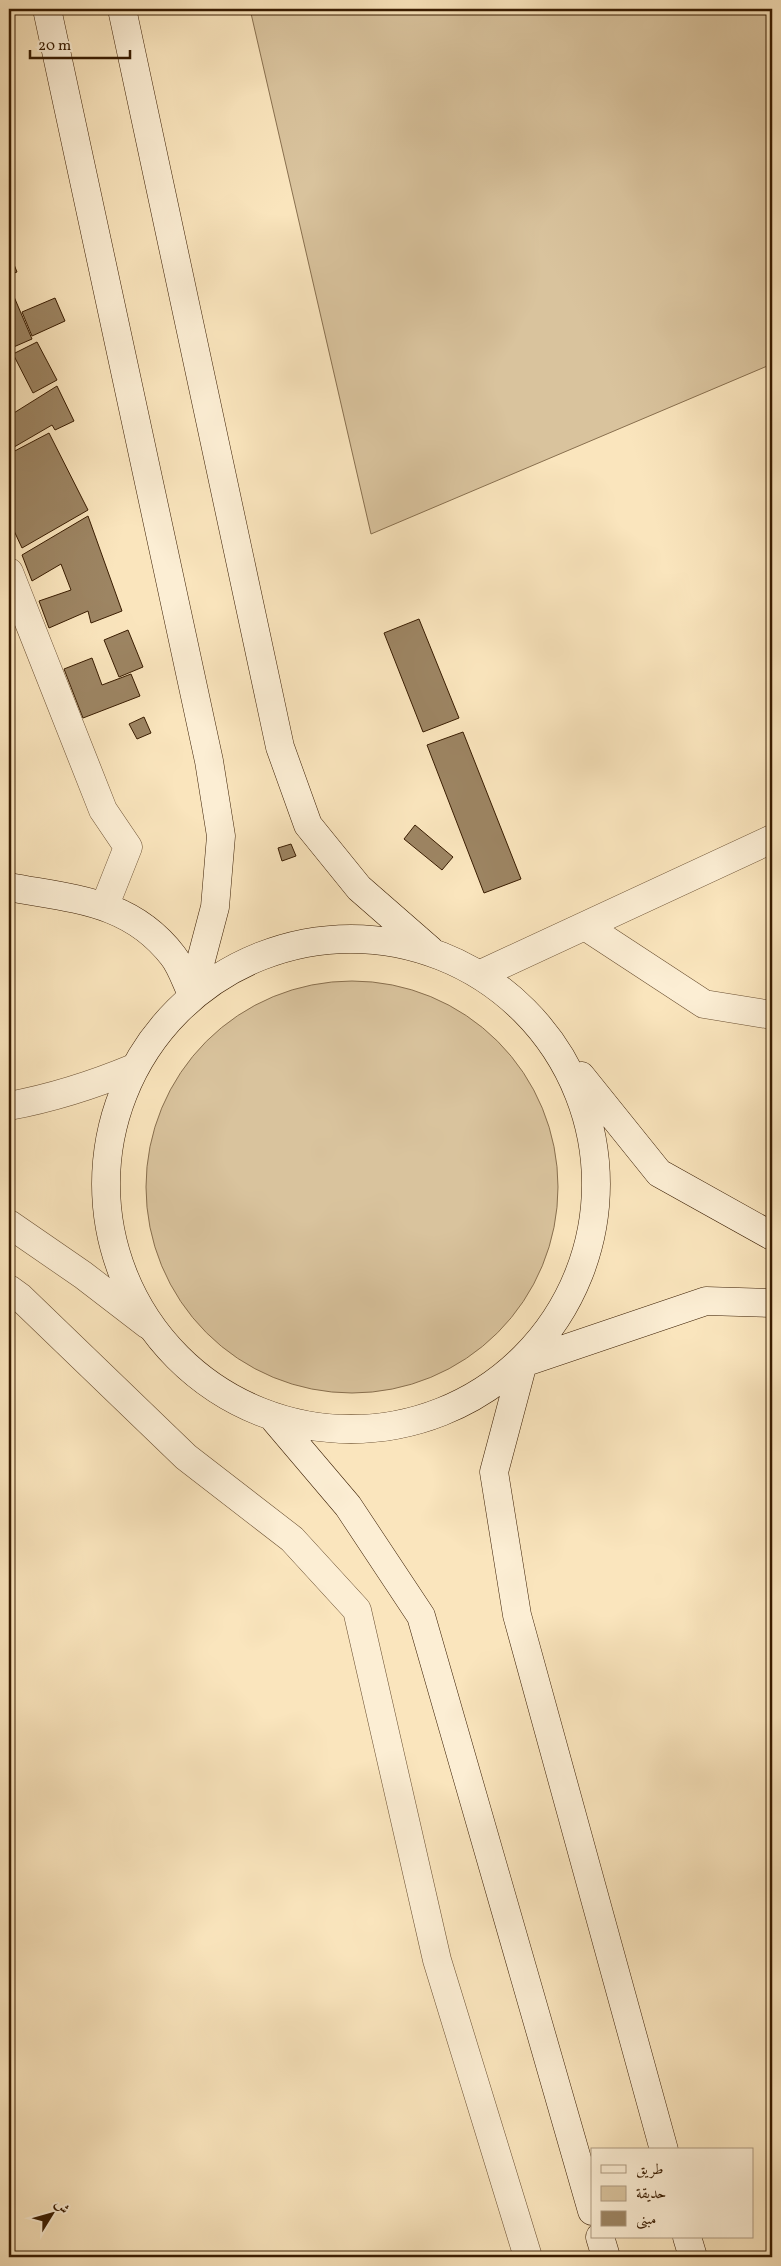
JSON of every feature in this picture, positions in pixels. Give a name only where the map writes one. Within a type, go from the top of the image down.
[{"type":"main road","points":[[47,9],[209,761],[221,836],[215,907],[192,994]]},
{"type":"main road","points":[[122,9],[280,746],[308,826],[359,888],[430,950]]},
{"type":"main road","points":[[9,572],[103,810],[128,847],[105,905]]},
{"type":"main road","points":[[481,974],[772,839]]},
{"type":"main road","points":[[9,887],[105,905],[143,925],[174,957],[192,994]]},
{"type":"main road","points":[[585,926],[704,1004],[772,1016]]},
{"type":"main road","points":[[148,1324],[113,1252],[104,1171],[116,1105],[146,1044],[192,994],[264,952],[347,936],[430,950],[481,974],[538,1022],[659,1173],[772,1236]]},
{"type":"main road","points":[[538,1022],[585,1103],[599,1196],[577,1286],[523,1363],[494,1472],[517,1614],[663,2148]]},
{"type":"main road","points":[[9,1106],[45,1099],[90,1086],[134,1068]]},
{"type":"main road","points":[[9,1224],[148,1324],[203,1383],[275,1420],[363,1432],[450,1412],[523,1363],[706,1301],[772,1303]]},
{"type":"main road","points":[[9,1289],[20,1296],[186,1457],[292,1538],[357,1610],[437,1960],[528,2257]]},
{"type":"main road","points":[[275,1420],[348,1506],[421,1616],[591,2207]]},
{"type":"main road","points":[[600,2238],[606,2257]]},
{"type":"main road","points":[[688,2238],[693,2257]]},
{"type":"green space","points":[[250,9],[772,9],[772,364],[371,534]]},
{"type":"green space","points":[[352,981],[392,985],[431,997],[466,1016],[497,1042],[523,1073],[542,1108],[554,1147],[558,1187],[554,1227],[542,1266],[523,1301],[497,1332],[466,1358],[431,1377],[392,1389],[352,1393],[312,1389],[273,1377],[238,1358],[207,1332],[181,1301],[162,1266],[150,1227],[146,1187],[150,1147],[162,1108],[181,1073],[207,1042],[238,1016],[273,997],[312,985]]},
{"type":"building","points":[[9,252],[17,272],[9,275]]},
{"type":"building","points":[[9,285],[32,339],[9,349]]},
{"type":"building","points":[[55,298],[65,321],[32,336],[22,312]]},
{"type":"building","points":[[37,342],[57,380],[33,393],[13,354]]},
{"type":"building","points":[[57,386],[74,421],[55,430],[52,425],[9,450],[9,416]]},
{"type":"building","points":[[49,433],[88,510],[22,548],[9,520],[9,454]]},
{"type":"building","points":[[88,516],[122,611],[91,623],[88,611],[49,628],[39,601],[71,590],[61,564],[32,581],[22,555]]},
{"type":"building","points":[[419,619],[459,718],[423,732],[384,633]]},
{"type":"building","points":[[128,630],[143,667],[119,677],[104,640]]},
{"type":"building","points":[[92,658],[102,685],[131,674],[140,696],[83,718],[64,669]]},
{"type":"building","points":[[144,717],[151,733],[137,739],[129,724]]},
{"type":"building","points":[[463,732],[521,879],[484,893],[427,745]]},
{"type":"building","points":[[415,825],[453,857],[442,870],[404,839]]},
{"type":"building","points":[[291,844],[296,856],[282,861],[278,848]]}]
